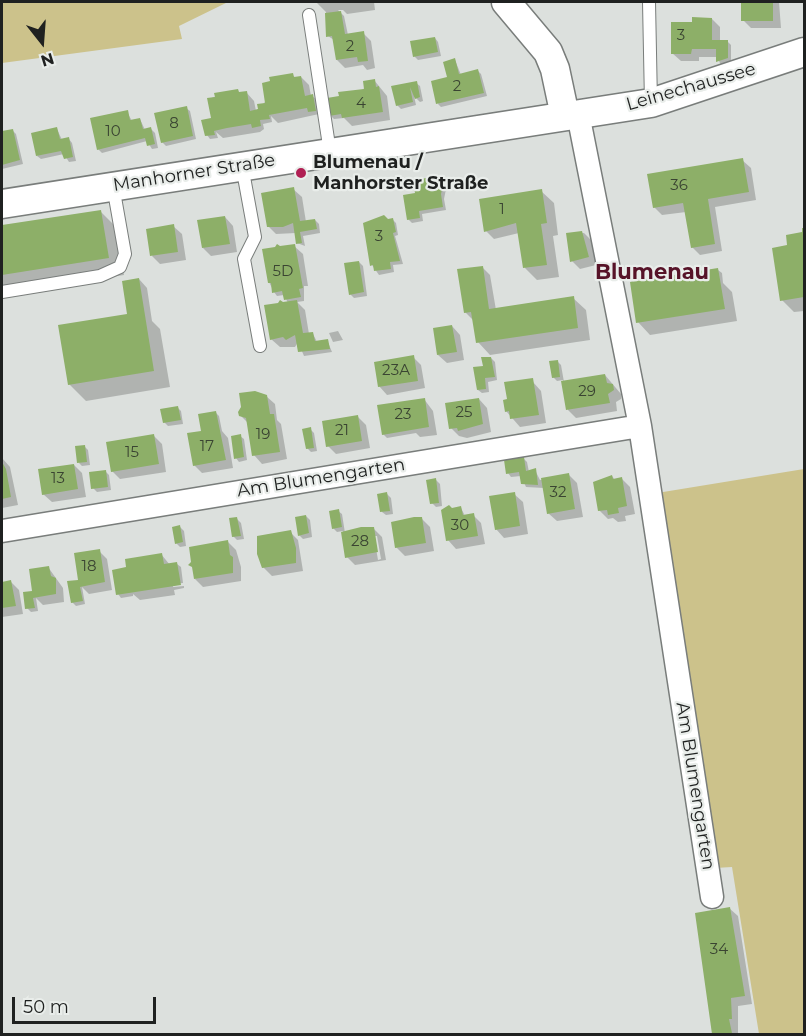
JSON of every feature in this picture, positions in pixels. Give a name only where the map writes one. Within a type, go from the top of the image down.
[{"type":"street","points":[[506,2],[548,52],[571,115]]},
{"type":"street","name":"Leinechaussee","points":[[571,115],[651,103],[804,52]]},
{"type":"street","name":"Manhorner Straße","points":[[2,204],[571,115]]},
{"type":"street","name":"Am Blumengarten","points":[[571,115],[640,426],[712,897]]},
{"type":"street","name":"Am Blumengarten","points":[[2,531],[640,426]]},
{"type":"lane","points":[[649,2],[651,103]]},
{"type":"lane","points":[[309,15],[330,152]]},
{"type":"lane","points":[[242,166],[255,237],[244,259],[260,346]]},
{"type":"lane","points":[[2,292],[99,276],[120,267],[125,254],[113,186]]},
{"type":"shaded area","points":[[2,2],[228,2],[179,26],[182,39],[2,63]]},
{"type":"shaded area","points":[[804,469],[804,1034],[759,1034],[732,867],[715,868],[657,493]]},
{"type":"building","points":[[741,2],[773,2],[773,21],[741,21]]},
{"type":"building","points":[[341,11],[345,34],[364,31],[368,61],[358,62],[357,57],[336,60],[332,36],[326,37],[325,13]]},
{"type":"building","points":[[692,17],[712,18],[712,40],[728,40],[728,58],[716,62],[716,49],[692,49],[691,54],[671,54],[671,22],[692,22]]},
{"type":"building","points":[[435,37],[438,52],[413,57],[410,41]]},
{"type":"building","points":[[455,58],[459,74],[478,69],[484,93],[436,104],[431,81],[447,77],[443,62]]},
{"type":"building","points":[[293,73],[294,77],[301,76],[305,96],[313,94],[316,111],[308,112],[307,108],[269,115],[270,119],[260,120],[261,126],[252,128],[251,124],[227,128],[214,131],[215,135],[205,136],[201,120],[211,118],[207,98],[215,97],[214,93],[238,89],[239,92],[247,91],[250,111],[258,109],[257,104],[265,103],[262,83],[270,81],[269,77]]},
{"type":"building","points":[[375,79],[376,87],[379,86],[383,112],[342,118],[341,114],[329,116],[327,98],[339,96],[338,92],[364,89],[363,81]]},
{"type":"building","points":[[417,81],[420,97],[415,99],[410,87],[413,102],[396,106],[391,86]]},
{"type":"building","points":[[187,106],[193,136],[161,143],[154,113]]},
{"type":"building","points":[[128,110],[130,120],[140,118],[143,129],[151,127],[155,144],[147,146],[145,138],[97,150],[90,118]]},
{"type":"building","points":[[57,127],[60,139],[69,137],[73,157],[64,159],[61,151],[36,156],[31,133]]},
{"type":"building","points":[[13,129],[20,160],[2,165],[2,131]]},
{"type":"building","points":[[743,158],[749,192],[708,199],[715,244],[691,248],[683,203],[653,208],[647,174]]},
{"type":"building","points":[[440,176],[443,185],[441,194],[443,207],[419,211],[420,218],[407,220],[403,195],[415,193],[413,180]]},
{"type":"building","points":[[294,187],[300,221],[315,219],[317,229],[300,232],[302,243],[296,244],[293,223],[283,227],[267,227],[261,193]]},
{"type":"building","points":[[542,189],[547,223],[541,224],[547,265],[523,268],[516,223],[484,232],[479,199]]},
{"type":"building","points":[[101,210],[109,258],[2,275],[2,225]]},
{"type":"building","points":[[384,215],[388,219],[393,218],[396,232],[393,233],[400,261],[390,262],[391,269],[374,271],[373,265],[370,266],[363,223]]},
{"type":"building","points":[[225,216],[230,244],[202,248],[197,220]]},
{"type":"building","points":[[174,224],[178,252],[150,256],[146,229]]},
{"type":"building","points":[[804,228],[804,297],[780,301],[772,248],[787,245],[786,235],[802,232]]},
{"type":"building","points":[[582,231],[589,257],[570,262],[566,233]]},
{"type":"building","points":[[277,244],[280,246],[295,244],[303,288],[299,289],[301,297],[284,300],[282,291],[272,293],[262,249],[275,247]]},
{"type":"building","points":[[359,261],[364,292],[349,295],[344,263]]},
{"type":"building","points":[[483,266],[489,309],[574,296],[578,328],[476,343],[471,312],[464,313],[457,269]]},
{"type":"building","points":[[718,268],[725,309],[636,323],[630,282]]},
{"type":"building","points":[[139,278],[154,371],[68,385],[58,325],[127,314],[122,281]]},
{"type":"building","points":[[280,300],[283,302],[297,300],[303,333],[313,332],[315,341],[328,339],[330,349],[298,352],[295,335],[286,340],[283,337],[270,340],[264,305],[278,303]]},
{"type":"building","points":[[452,325],[457,352],[437,355],[433,328]]},
{"type":"building","points":[[414,355],[418,381],[378,387],[374,362]]},
{"type":"building","points":[[481,357],[491,357],[495,377],[485,378],[486,389],[477,390],[473,367],[483,366]]},
{"type":"building","points":[[558,360],[560,377],[552,378],[549,361]]},
{"type":"building","points":[[605,374],[607,383],[613,384],[614,390],[608,394],[610,403],[566,410],[561,381]]},
{"type":"building","points":[[533,378],[539,415],[510,419],[509,411],[505,412],[503,400],[507,399],[504,382]]},
{"type":"building","points":[[255,391],[267,395],[270,414],[274,414],[280,452],[252,456],[246,418],[239,416],[238,412],[241,407],[239,393]]},
{"type":"building","points":[[425,398],[429,427],[382,435],[377,405]]},
{"type":"building","points":[[479,398],[483,424],[458,431],[457,428],[449,429],[445,403]]},
{"type":"building","points":[[178,406],[181,420],[163,423],[160,409]]},
{"type":"building","points":[[216,411],[226,460],[193,466],[187,433],[201,431],[198,414]]},
{"type":"building","points":[[358,415],[362,441],[326,447],[322,421]]},
{"type":"building","points":[[311,427],[314,448],[306,449],[302,429]]},
{"type":"building","points":[[154,434],[159,464],[111,472],[106,442]]},
{"type":"building","points":[[241,434],[244,457],[234,459],[231,436]]},
{"type":"building","points":[[85,445],[87,462],[77,463],[75,446]]},
{"type":"building","points":[[524,457],[526,471],[536,468],[538,485],[521,484],[519,472],[506,474],[504,460]]},
{"type":"building","points":[[2,462],[6,469],[11,497],[2,499]]},
{"type":"building","points":[[74,464],[78,489],[42,495],[38,469]]},
{"type":"building","points":[[106,470],[108,487],[91,489],[89,472]]},
{"type":"building","points":[[569,473],[575,509],[547,514],[541,478]]},
{"type":"building","points":[[612,475],[613,479],[622,477],[627,506],[618,508],[619,513],[608,515],[607,510],[598,511],[593,482]]},
{"type":"building","points":[[436,478],[439,503],[430,504],[426,480]]},
{"type":"building","points":[[387,492],[390,511],[380,512],[377,494]]},
{"type":"building","points":[[515,492],[520,526],[495,530],[489,496]]},
{"type":"building","points":[[449,505],[452,508],[461,506],[463,515],[474,513],[478,536],[446,541],[441,510]]},
{"type":"building","points":[[339,509],[342,527],[332,529],[329,511]]},
{"type":"building","points":[[306,515],[309,533],[298,536],[295,517]]},
{"type":"building","points":[[237,517],[241,536],[232,537],[229,518]]},
{"type":"building","points":[[422,517],[426,543],[395,548],[391,522]]},
{"type":"building","points":[[180,525],[183,542],[175,544],[172,527]]},
{"type":"building","points":[[361,527],[374,527],[378,552],[345,558],[341,532]]},
{"type":"building","points":[[291,530],[296,548],[296,563],[262,568],[257,554],[257,536]]},
{"type":"building","points":[[228,540],[230,555],[233,557],[233,573],[194,579],[192,567],[188,565],[191,562],[189,547]]},
{"type":"building","points":[[100,549],[105,582],[80,587],[83,601],[71,603],[67,581],[78,580],[74,553]]},
{"type":"building","points":[[162,553],[164,564],[177,562],[181,585],[116,595],[112,570],[126,567],[125,559]]},
{"type":"building","points":[[49,566],[51,576],[56,578],[56,594],[33,598],[35,608],[25,609],[23,592],[32,591],[29,569]]},
{"type":"building","points":[[11,580],[16,606],[2,608],[2,582]]},
{"type":"building","points":[[730,907],[745,996],[731,998],[732,1019],[729,1019],[732,1033],[712,1034],[695,913]]},
{"type":"place","name":"Blumenau / Manhorster Straße","points":[[301,173]]},
{"type":"district","name":"Blumenau","points":[[652,273]]}]
